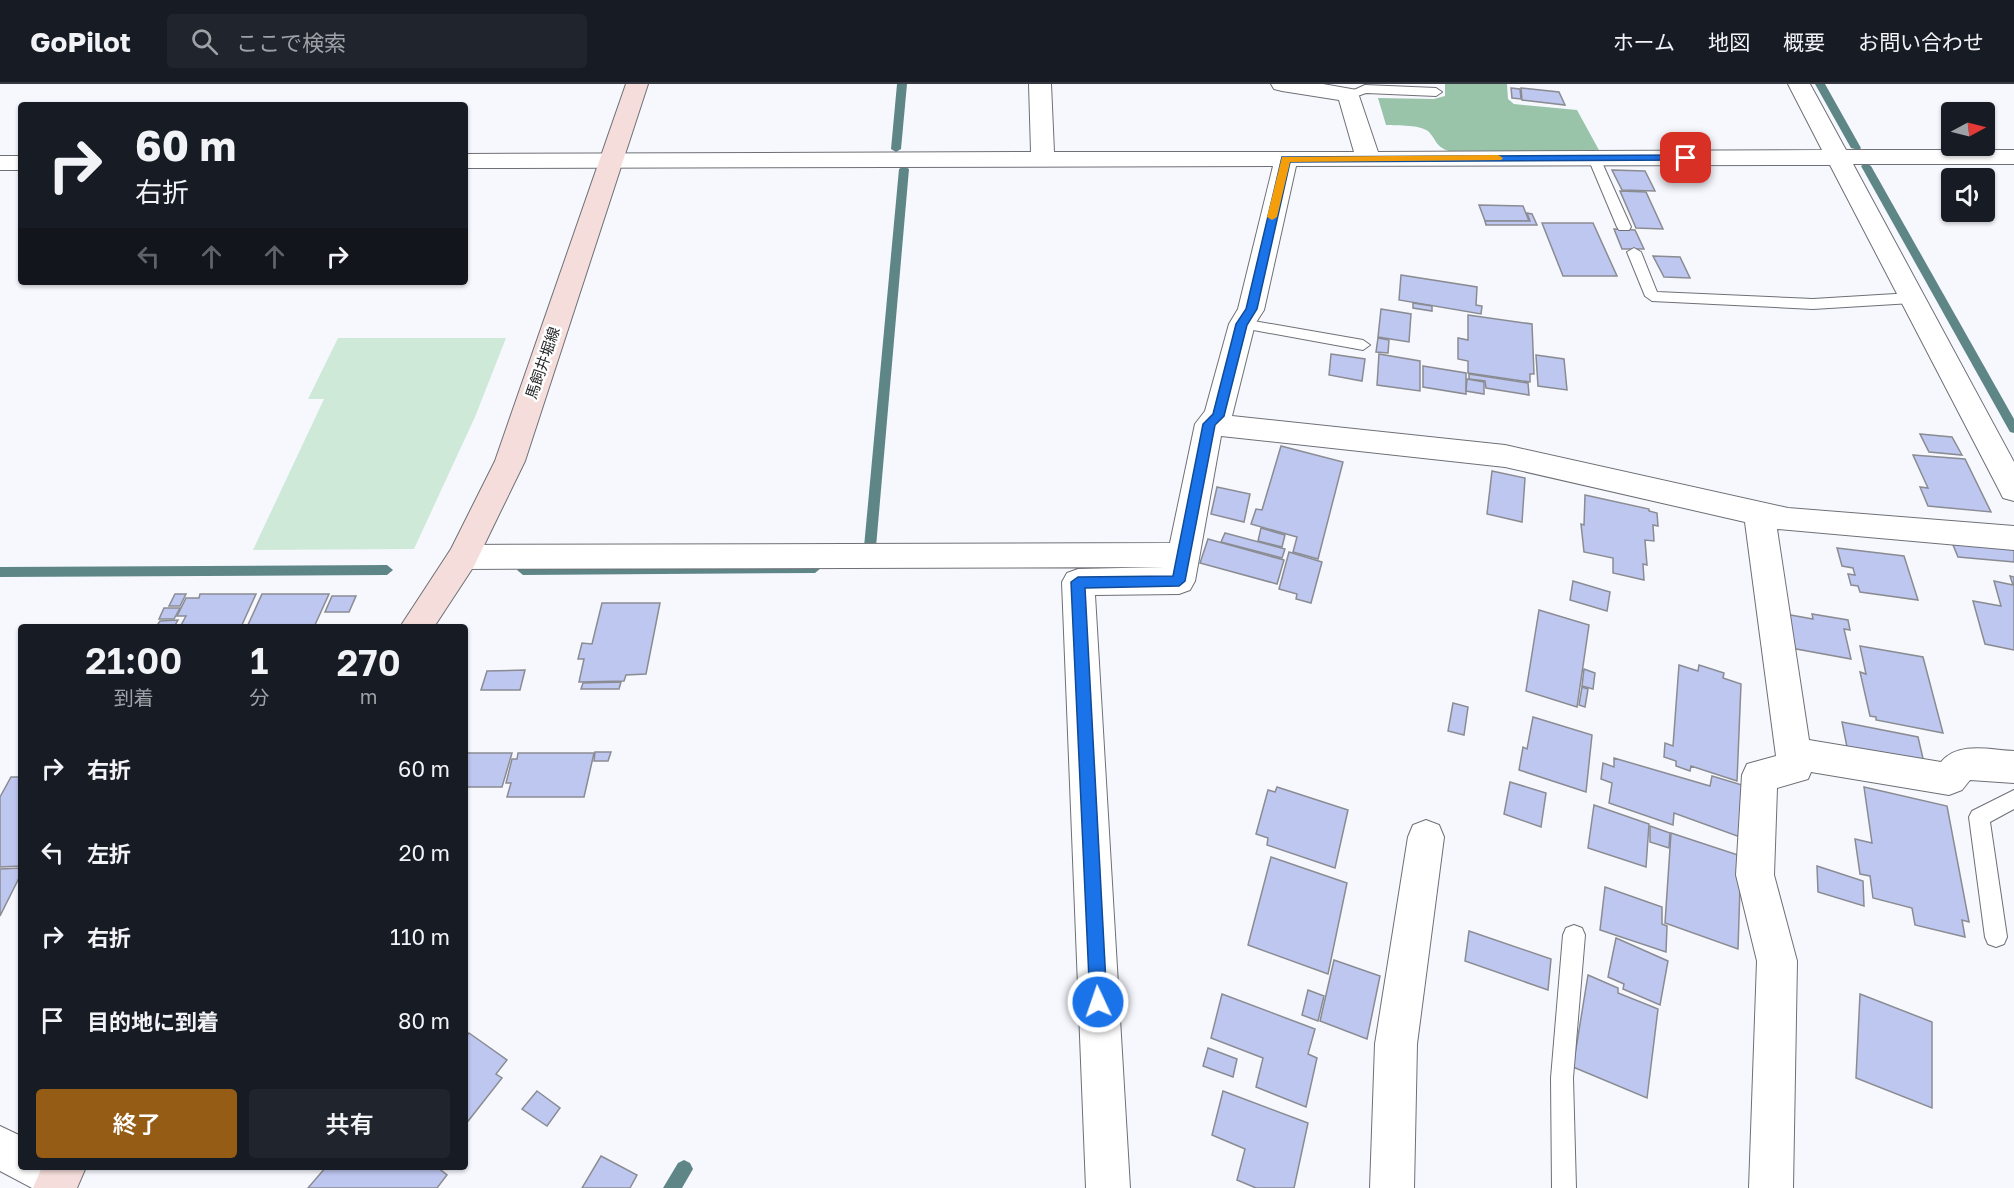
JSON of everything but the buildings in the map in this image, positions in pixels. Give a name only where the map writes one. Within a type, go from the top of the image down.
[{"type":"main road","name":"馬飼井堀線","points":[[418,624],[463,557],[510,461],[637,84]]},
{"type":"street","points":[[1040,84],[1043,159]]},
{"type":"street","points":[[1282,84],[1349,95],[1368,159]]},
{"type":"street","points":[[1799,84],[2014,490]]},
{"type":"street","points":[[468,161],[2014,157]]},
{"type":"street","points":[[1108,1188],[1078,582],[1179,581],[1209,424],[1218,416],[1242,324],[1251,309],[1286,159]]},
{"type":"street","points":[[0,163],[18,163]]},
{"type":"street","points":[[1209,424],[1505,456],[1788,520],[2014,538]]},
{"type":"street","points":[[1759,512],[1795,768],[1760,775],[1755,875],[1777,961],[1771,1188]]},
{"type":"street","points":[[463,557],[1184,555]]},
{"type":"street","points":[[1793,753],[1949,779],[1961,764],[2014,767]]},
{"type":"street","points":[[1392,1188],[1396,1044],[1426,837]]},
{"type":"street","points":[[0,1148],[18,1157]]},
{"type":"lane","points":[[1349,95],[1365,89],[1436,92]]},
{"type":"lane","points":[[1594,158],[1624,227]]},
{"type":"lane","points":[[1634,252],[1652,296],[1813,304],[1912,298]]},
{"type":"lane","points":[[1242,324],[1364,345]]},
{"type":"lane","points":[[1996,937],[1979,817],[2014,799]]},
{"type":"lane","points":[[1564,1188],[1562,1078],[1574,935]]},
{"type":"green space","points":[[1445,84],[1507,84],[1508,99],[1514,104],[1577,110],[1600,152],[1449,151],[1439,146],[1425,129],[1386,125],[1378,98],[1434,99],[1445,96]]},
{"type":"green space","points":[[338,338],[506,338],[475,417],[414,549],[253,550],[324,399],[308,399]]},
{"type":"waterway","points":[[896,149],[902,84]]},
{"type":"waterway","points":[[1820,84],[1856,148]]},
{"type":"waterway","points":[[1866,166],[2014,429]]},
{"type":"waterway","points":[[870,547],[904,169]]},
{"type":"waterway","points":[[523,570],[815,568]]},
{"type":"waterway","points":[[0,572],[387,570]]},
{"type":"waterway","points":[[672,1188],[684,1169]]},
{"type":"slow traffic","points":[[1272,217],[1286,159],[1498,158]]},
{"type":"route","points":[[1098,1002],[1078,582],[1179,581],[1209,424],[1218,416],[1242,324],[1251,309],[1286,159],[1686,158]]}]
